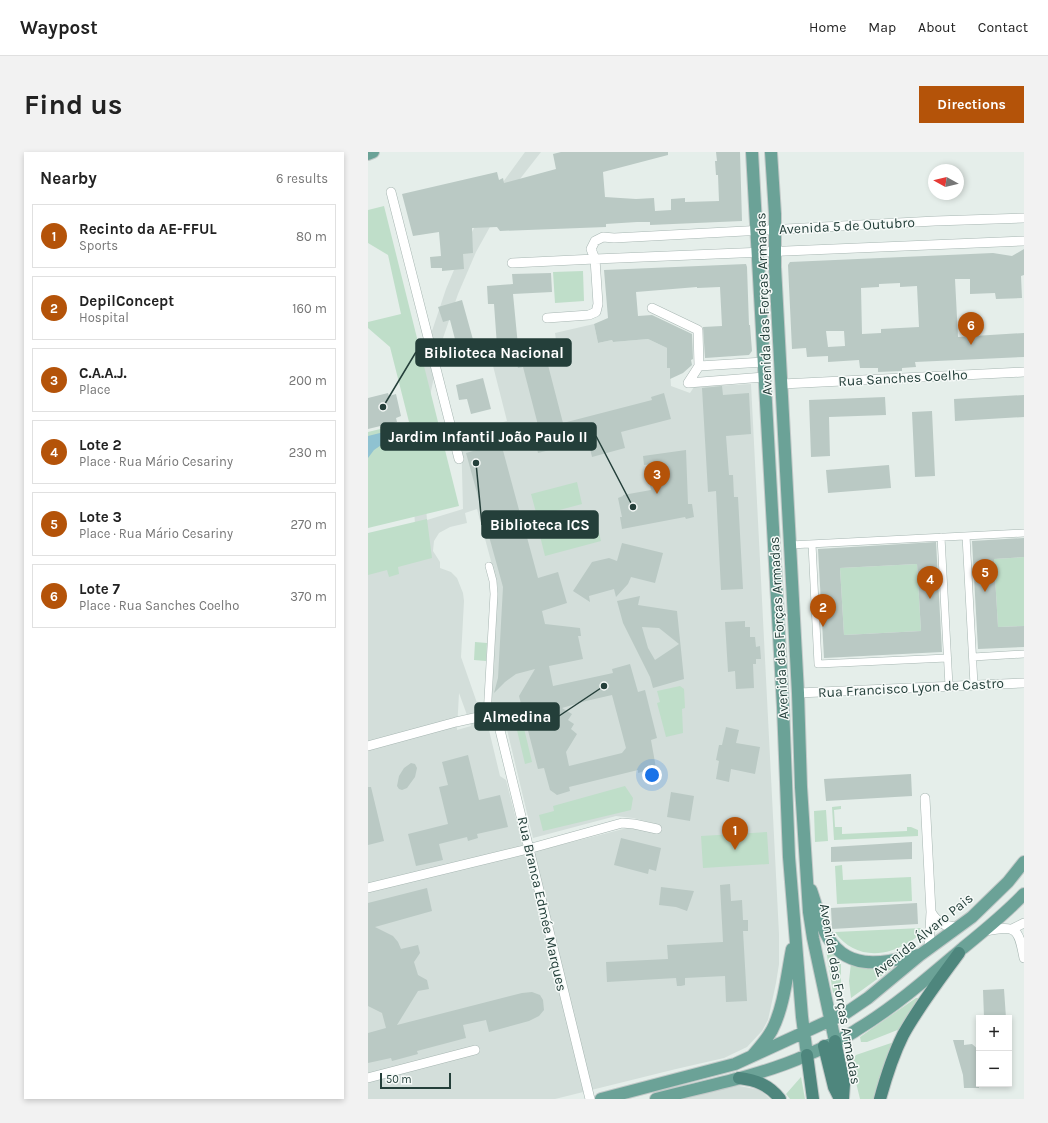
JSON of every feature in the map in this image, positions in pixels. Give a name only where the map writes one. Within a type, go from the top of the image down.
[{"type":"highway","points":[[880,1099],[889,1069],[903,1035],[915,1015],[959,952]]},
{"type":"highway","name":"Avenida das Forças Armadas","points":[[829,1044],[834,1087],[840,1099]]},
{"type":"highway","name":"Avenida das Forças Armadas","points":[[829,1044],[844,1084],[843,1099]]},
{"type":"highway","name":"Avenida das Forças Armadas","points":[[807,1055],[813,1099]]},
{"type":"highway","points":[[739,1078],[753,1080],[765,1085],[780,1099]]},
{"type":"main road","points":[[368,154],[373,152]]},
{"type":"main road","name":"Avenida das Forças Armadas","points":[[752,152],[789,857],[794,936],[807,1055]]},
{"type":"main road","name":"Avenida das Forças Armadas","points":[[771,152],[806,876],[813,938],[830,1021],[829,1044]]},
{"type":"main road","name":"Avenida Álvaro Pais","points":[[601,1099],[723,1068],[751,1058],[846,1013],[868,998],[924,951],[972,917],[1008,882],[1024,862]]},
{"type":"main road","points":[[806,876],[826,933],[836,947],[851,958],[870,963],[886,962],[924,951]]},
{"type":"main road","points":[[656,1099],[739,1078],[787,1063],[807,1055],[857,1030],[897,1003],[985,931],[1024,894]]},
{"type":"main road","points":[[751,1058],[763,1044],[776,1021],[794,936]]},
{"type":"main road","name":"Avenida das Forças Armadas","points":[[804,1034],[814,1034],[829,1044]]},
{"type":"street","points":[[391,192],[459,459]]},
{"type":"street","name":"Avenida 5 de Outubro","points":[[595,259],[592,252],[592,244],[596,239],[603,237],[614,238],[935,221],[1024,218]]},
{"type":"street","name":"Avenida 5 de Outubro","points":[[512,263],[1024,241]]},
{"type":"street","points":[[547,318],[589,315],[596,312],[598,304],[595,259]]},
{"type":"street","points":[[652,308],[698,330],[699,366],[688,383],[765,378]]},
{"type":"street","points":[[699,366],[764,362]]},
{"type":"street","name":"Rua Sanches Coelho","points":[[782,384],[1024,372]]},
{"type":"street","points":[[790,545],[1024,533]]},
{"type":"street","points":[[966,536],[974,685]]},
{"type":"street","points":[[941,537],[949,686]]},
{"type":"street","points":[[812,544],[818,664],[947,658]]},
{"type":"street","points":[[368,746],[456,722],[487,716],[494,594],[493,581],[489,566]]},
{"type":"street","points":[[972,657],[1024,654]]},
{"type":"street","name":"Rua Francisco Lyon de Castro","points":[[798,693],[1024,683]]},
{"type":"street","name":"Rua Branca Edmée Marques","points":[[487,716],[495,719],[499,725],[590,1099]]},
{"type":"street","points":[[924,951],[931,912],[925,798]]},
{"type":"street","points":[[368,888],[528,849],[622,823],[657,829]]},
{"type":"street","points":[[931,912],[934,918],[939,922],[951,927],[958,927]]},
{"type":"street","points":[[1012,929],[1024,924]]},
{"type":"street","points":[[985,931],[1006,928],[1012,929],[1019,935],[1024,958]]},
{"type":"street","points":[[368,1078],[474,1050]]},
{"type":"shaded area","points":[[525,152],[541,152],[516,184],[501,207],[476,252],[458,294],[441,344],[431,391],[425,495],[427,520],[463,509],[461,433],[507,421],[490,354],[532,343],[533,346],[556,340],[555,333],[594,324],[598,343],[612,340],[613,342],[648,339],[667,348],[667,368],[670,368],[671,386],[690,393],[694,387],[751,384],[779,934],[779,964],[768,1020],[762,1031],[747,1047],[724,1058],[555,1099],[368,1099],[368,538],[415,524],[413,496],[424,363],[429,340],[446,289],[464,246],[490,200]],"holes":[[[477,509],[498,587],[491,709],[503,713],[533,838],[616,816],[633,818],[660,825],[658,833],[631,827],[525,854],[506,780],[500,776],[488,726],[484,723],[461,657],[464,601],[463,593],[457,578],[451,572],[440,568],[440,562],[433,551],[434,541],[439,533],[450,527],[467,523],[465,513]],[[459,693],[471,726],[457,730]]]},
{"type":"shaded area","points":[[729,1084],[760,1090],[770,1099],[675,1099]]},
{"type":"green space","points":[[384,206],[459,506],[368,528],[368,432],[409,422],[390,347],[368,328],[368,322],[401,314],[388,255],[368,243],[368,210]]},
{"type":"green space","points":[[583,271],[584,301],[555,303],[553,272]]},
{"type":"green space","points":[[577,482],[582,504],[537,516],[531,494]]},
{"type":"green space","points":[[594,512],[601,541],[545,556],[538,528]]},
{"type":"green space","points":[[427,519],[432,558],[398,567],[399,574],[389,577],[387,570],[368,575],[368,533]]},
{"type":"green space","points":[[1024,557],[1024,626],[998,627],[994,559]]},
{"type":"green space","points":[[917,564],[921,631],[844,635],[840,568]]},
{"type":"green space","points":[[475,642],[487,643],[486,661],[474,660]]},
{"type":"green space","points":[[680,686],[684,689],[685,708],[682,709],[683,733],[666,737],[657,703],[660,702],[657,691]]},
{"type":"green space","points":[[523,724],[532,762],[525,764],[516,726]]},
{"type":"green space","points":[[625,786],[633,798],[631,810],[543,831],[539,815],[554,811],[553,806]]},
{"type":"green space","points":[[841,806],[841,809],[834,810],[835,827],[842,827],[842,834],[907,831],[907,827],[911,827],[918,830],[918,836],[834,840],[832,807]]},
{"type":"green space","points":[[826,810],[828,841],[815,842],[814,811]]},
{"type":"green space","points":[[767,832],[769,864],[703,868],[701,836]]},
{"type":"green space","points":[[842,865],[843,880],[911,877],[912,901],[837,904],[835,866]]},
{"type":"green space","points":[[922,928],[920,933],[908,943],[898,948],[879,953],[859,951],[850,947],[842,941],[835,932]]},
{"type":"green space","points":[[828,946],[841,958],[841,986],[838,992],[833,993],[826,949]]},
{"type":"green space","points":[[851,963],[870,968],[891,969],[851,998],[849,981]]},
{"type":"green space","points":[[918,998],[918,1000],[900,1029],[867,1042],[861,1042],[860,1037]]},
{"type":"green space","points":[[894,1042],[876,1099],[860,1099],[853,1070],[853,1059],[856,1055]]},
{"type":"green space","points":[[801,1077],[805,1099],[790,1099],[786,1094]]},
{"type":"water","points":[[392,430],[396,432],[396,435],[374,450],[368,458],[368,436]]},
{"type":"building","points":[[561,152],[668,152],[668,155],[603,172],[605,197],[636,199],[654,198],[655,211],[671,210],[671,199],[685,198],[685,202],[719,201],[718,175],[716,175],[715,161],[717,161],[716,152],[740,152],[742,221],[650,225],[650,222],[637,222],[606,224],[606,227],[500,231],[497,227],[472,228],[473,253],[463,254],[464,269],[442,271],[442,268],[431,268],[430,257],[441,256],[439,232],[413,236],[402,194],[497,172],[499,180],[503,178],[504,183],[556,169],[553,154]]},
{"type":"building","points":[[1024,249],[1024,275],[1021,276],[1022,298],[996,299],[995,293],[970,294],[970,279],[955,279],[958,337],[1024,333],[1024,357],[915,362],[916,367],[902,368],[902,371],[878,372],[878,368],[860,368],[859,360],[828,362],[828,356],[807,357],[806,348],[792,349],[788,265],[790,262],[993,253],[1012,256]],"holes":[[[900,283],[900,287],[917,286],[919,327],[881,329],[881,333],[862,334],[861,288],[879,287],[879,284]],[[826,331],[844,331],[845,346],[828,347]]]},
{"type":"building","points":[[746,264],[749,325],[752,351],[749,355],[705,358],[703,327],[722,326],[720,287],[697,287],[636,292],[638,316],[652,315],[692,334],[692,365],[683,373],[670,379],[670,368],[667,368],[667,348],[648,339],[613,342],[612,340],[598,343],[594,324],[608,318],[604,270]]},
{"type":"building","points":[[551,273],[552,292],[513,294],[518,346],[532,343],[533,346],[557,340],[562,362],[548,365],[563,423],[652,400],[651,397],[664,393],[671,419],[621,432],[625,448],[592,457],[588,440],[538,453],[533,431],[539,429],[523,367],[518,368],[513,349],[506,350],[504,344],[497,346],[494,304],[488,304],[487,286],[513,284],[512,274]]},
{"type":"building","points":[[462,300],[477,354],[452,361],[447,345],[456,343],[450,320],[443,322],[438,307]]},
{"type":"building","points":[[483,378],[491,409],[471,414],[467,399],[459,400],[456,385]]},
{"type":"building","points":[[722,386],[723,395],[749,393],[751,434],[726,436],[729,475],[733,475],[734,497],[738,497],[743,589],[721,590],[716,491],[708,492],[702,388]]},
{"type":"building","points":[[388,393],[389,396],[396,394],[401,416],[396,418],[397,422],[368,429],[368,398]]},
{"type":"building","points":[[1024,395],[1024,417],[955,421],[954,399]]},
{"type":"building","points":[[885,397],[886,415],[829,417],[830,456],[811,457],[809,400]]},
{"type":"building","points":[[932,411],[935,476],[915,477],[912,412]]},
{"type":"building","points":[[501,443],[522,521],[554,513],[556,522],[525,530],[538,578],[558,572],[567,603],[542,611],[545,624],[580,628],[581,636],[578,636],[583,659],[549,666],[553,686],[613,673],[612,669],[630,664],[638,692],[645,690],[657,738],[651,740],[656,768],[638,773],[638,770],[569,787],[570,791],[557,795],[550,790],[544,768],[538,769],[519,696],[535,669],[516,674],[494,693],[498,678],[503,587],[466,453]],"holes":[[[612,695],[626,748],[622,753],[569,766],[566,752],[577,734],[571,729],[574,724],[568,720],[572,714],[562,708]]]},
{"type":"building","points":[[686,450],[688,504],[692,504],[694,517],[686,519],[685,517],[622,529],[620,517],[622,517],[618,498],[623,495],[651,490],[650,485],[661,483],[658,463],[644,465],[643,456]]},
{"type":"building","points":[[889,465],[891,488],[828,493],[826,470]]},
{"type":"building","points":[[1024,538],[1024,557],[994,559],[998,627],[1024,626],[1024,647],[978,649],[972,541]]},
{"type":"building","points":[[936,542],[942,652],[824,658],[818,549]],"holes":[[[917,564],[921,631],[844,635],[840,568]]]},
{"type":"building","points":[[622,543],[663,553],[655,583],[631,577],[628,584],[616,597],[614,589],[589,596],[590,602],[573,591],[592,562],[609,558],[617,561]]},
{"type":"building","points":[[640,596],[638,605],[677,611],[684,679],[653,688],[650,677],[623,623],[617,601]],"holes":[[[642,627],[659,628],[679,644],[655,660],[648,648]]]},
{"type":"building","points":[[745,621],[745,627],[750,627],[750,637],[755,637],[756,647],[760,646],[761,659],[756,659],[756,664],[753,664],[754,688],[736,689],[735,671],[728,672],[725,622]]},
{"type":"building","points":[[726,727],[739,730],[736,743],[760,747],[755,774],[731,769],[729,782],[716,779],[719,761],[716,760],[719,745],[722,745]]},
{"type":"building","points":[[468,755],[479,800],[500,795],[508,827],[477,834],[478,838],[468,841],[467,837],[439,844],[443,860],[416,866],[408,834],[448,824],[439,787],[448,785],[442,762]]},
{"type":"building","points":[[411,763],[415,764],[417,768],[415,777],[407,788],[402,790],[399,789],[397,786],[399,776],[404,768]]},
{"type":"building","points":[[911,774],[912,796],[826,801],[824,779]]},
{"type":"building","points":[[368,787],[371,787],[384,841],[368,845]]},
{"type":"building","points":[[671,792],[694,796],[690,821],[667,817]]},
{"type":"building","points":[[621,838],[661,848],[656,871],[649,869],[648,874],[614,865]]},
{"type":"building","points":[[912,842],[912,859],[831,862],[831,847]]},
{"type":"building","points":[[730,884],[731,901],[742,900],[743,920],[748,920],[748,931],[743,931],[747,1001],[726,1002],[725,976],[685,978],[685,985],[681,986],[677,986],[676,978],[607,982],[606,962],[668,959],[667,945],[723,942],[720,885]]},
{"type":"building","points":[[661,887],[694,891],[687,911],[676,907],[659,905]]},
{"type":"building","points":[[427,888],[432,911],[375,927],[393,936],[401,949],[418,945],[420,953],[414,962],[418,975],[427,980],[429,989],[418,991],[397,1025],[522,993],[532,992],[540,995],[543,1000],[544,1010],[539,1016],[529,1021],[489,1032],[486,1020],[463,1025],[466,1038],[417,1051],[418,1054],[392,1061],[391,1058],[368,1063],[368,1033],[386,1028],[382,1013],[368,1006],[368,903]]},
{"type":"building","points":[[917,903],[918,924],[832,929],[831,908]]},
{"type":"building","points":[[1004,989],[1006,1015],[984,1015],[983,990]]},
{"type":"building","points":[[953,1040],[964,1040],[964,1045],[972,1044],[976,1047],[976,1087],[979,1088],[964,1088],[963,1075]]},
{"type":"place","name":"Lote 7","points":[[971,345]]},
{"type":"place","name":"Biblioteca Nacional","points":[[383,407]]},
{"type":"place","name":"Biblioteca ICS","points":[[476,463]]},
{"type":"place","name":"C.A.A.J.","points":[[657,494]]},
{"type":"place","name":"Jardim Infantil João Paulo II","points":[[633,507]]},
{"type":"place","name":"Lote 3","points":[[985,592]]},
{"type":"place","name":"Lote 2","points":[[930,599]]},
{"type":"place","name":"DepilConcept","points":[[823,627]]},
{"type":"place","name":"Almedina","points":[[604,686]]},
{"type":"place","name":"Recinto da AE-FFUL","points":[[735,850]]}]
